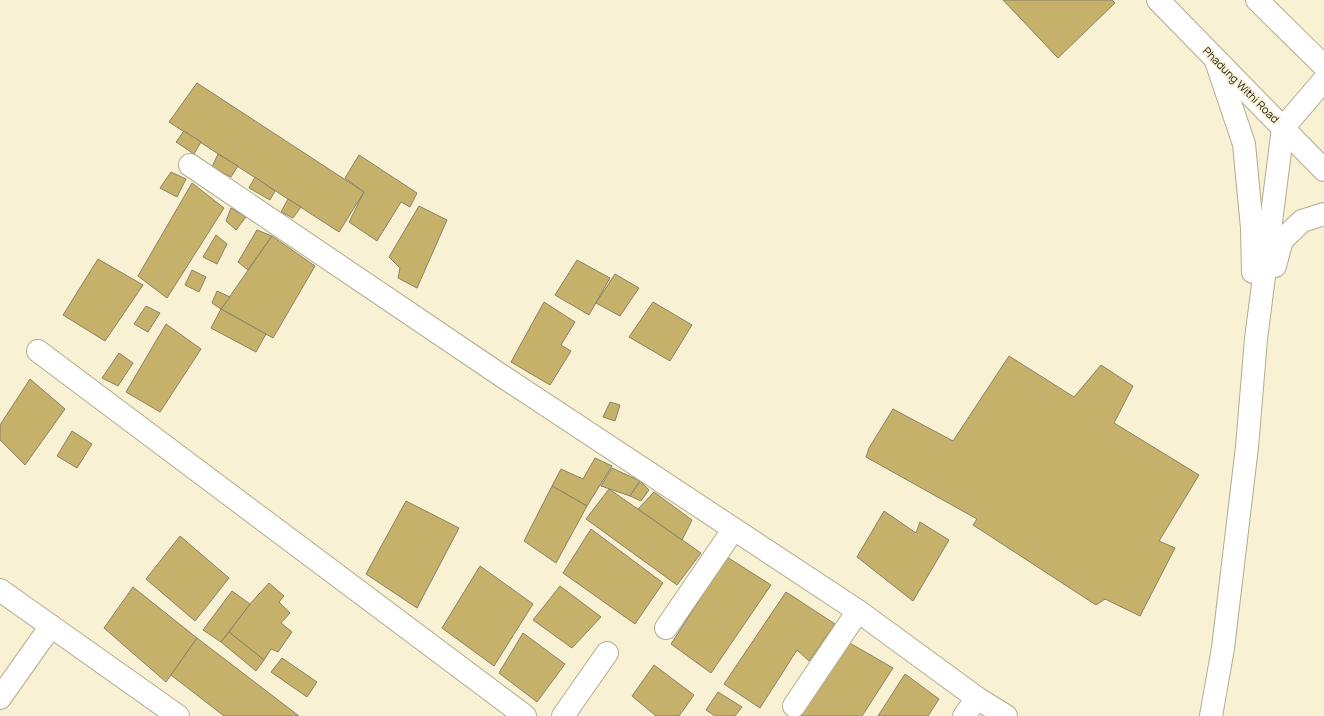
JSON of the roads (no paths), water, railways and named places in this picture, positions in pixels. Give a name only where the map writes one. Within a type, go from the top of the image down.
[{"type":"street","name":"Phadung Withi Road","points":[[1158,0],[1324,170]]},
{"type":"street","points":[[1257,0],[1324,66]]},
{"type":"street","points":[[1216,61],[1244,144],[1252,228],[1256,339]]},
{"type":"street","points":[[1211,716],[1223,648],[1247,447],[1256,339],[1283,128],[1324,80]]},
{"type":"street","points":[[190,165],[499,374],[733,530],[858,611],[976,698],[1006,716]]},
{"type":"street","points":[[1256,339],[1282,240],[1302,221],[1324,214]]},
{"type":"street","points":[[38,351],[525,716]]},
{"type":"street","points":[[666,628],[733,530]]},
{"type":"street","points":[[0,590],[178,716]]},
{"type":"street","points":[[794,706],[858,611]]},
{"type":"street","points":[[0,698],[51,626]]},
{"type":"street","points":[[563,716],[607,652]]},
{"type":"street","points":[[964,716],[976,698]]}]
